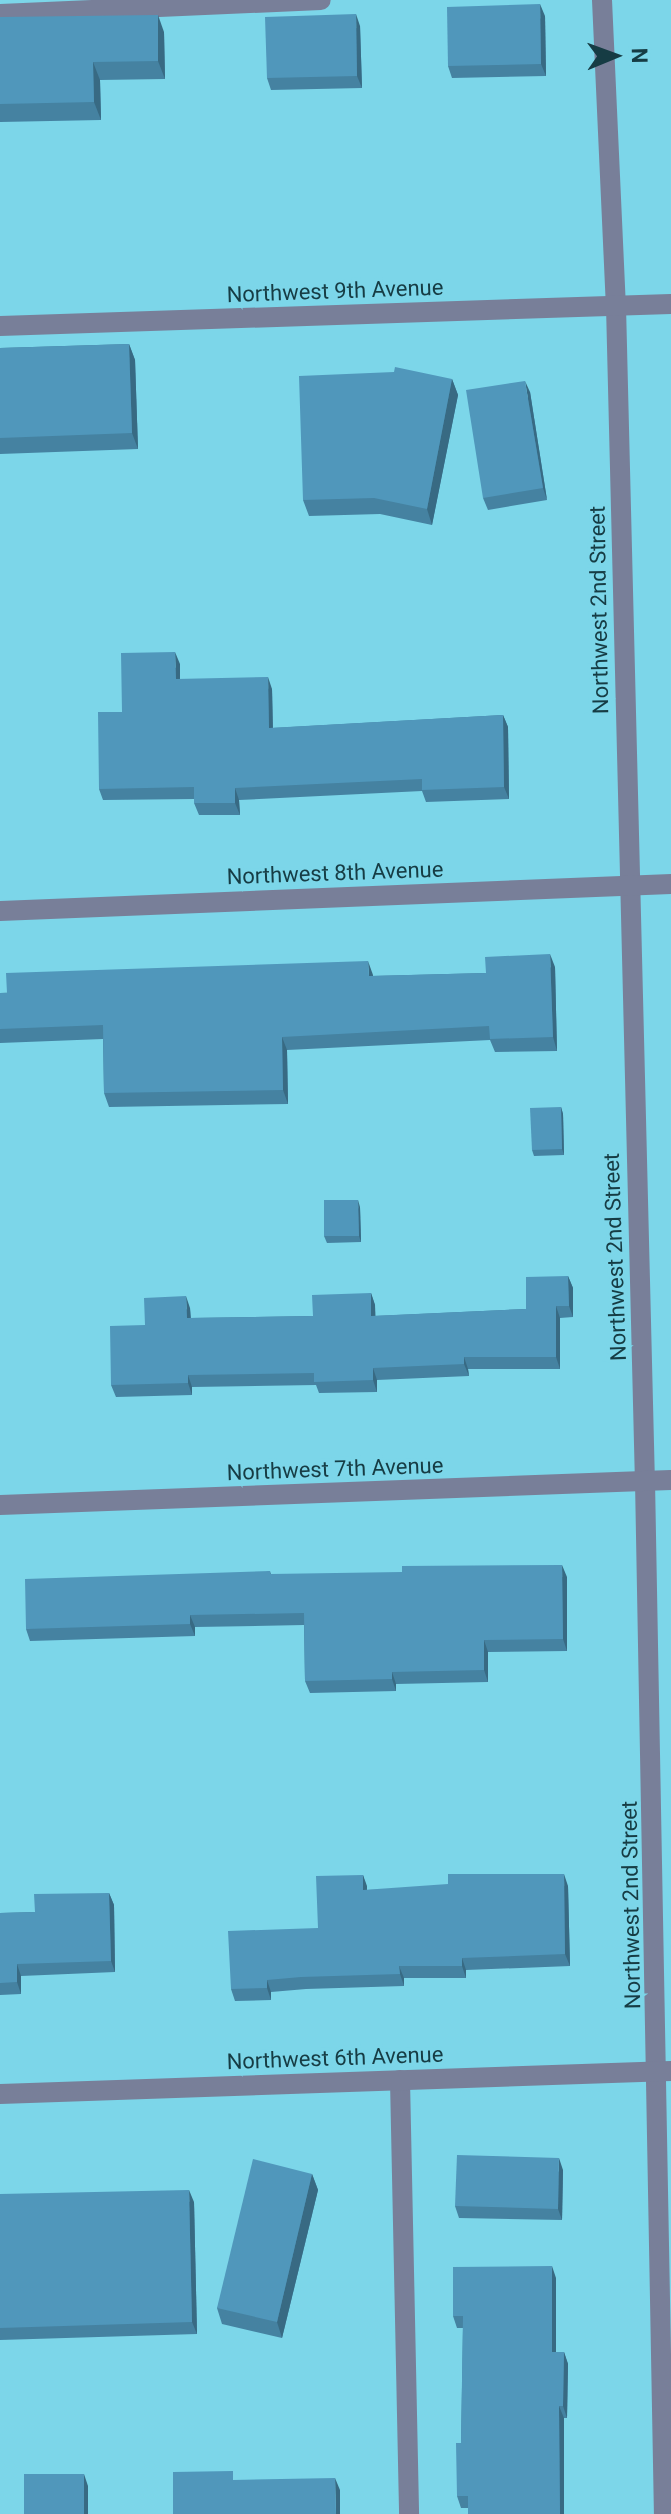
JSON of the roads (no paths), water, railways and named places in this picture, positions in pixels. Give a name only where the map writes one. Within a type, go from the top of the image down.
[{"type":"street","points":[[0,14],[321,0]]},
{"type":"street","name":"Northwest 2nd Street","points":[[602,0],[616,306],[645,1481],[664,2071],[664,2514]]},
{"type":"street","name":"Northwest 9th Avenue","points":[[0,326],[671,304]]},
{"type":"street","name":"Northwest 8th Avenue","points":[[0,911],[671,884]]},
{"type":"street","name":"Northwest 7th Avenue","points":[[0,1505],[671,1480]]},
{"type":"street","name":"Northwest 6th Avenue","points":[[0,2094],[664,2071]]},
{"type":"street","points":[[400,2080],[409,2514]]}]
